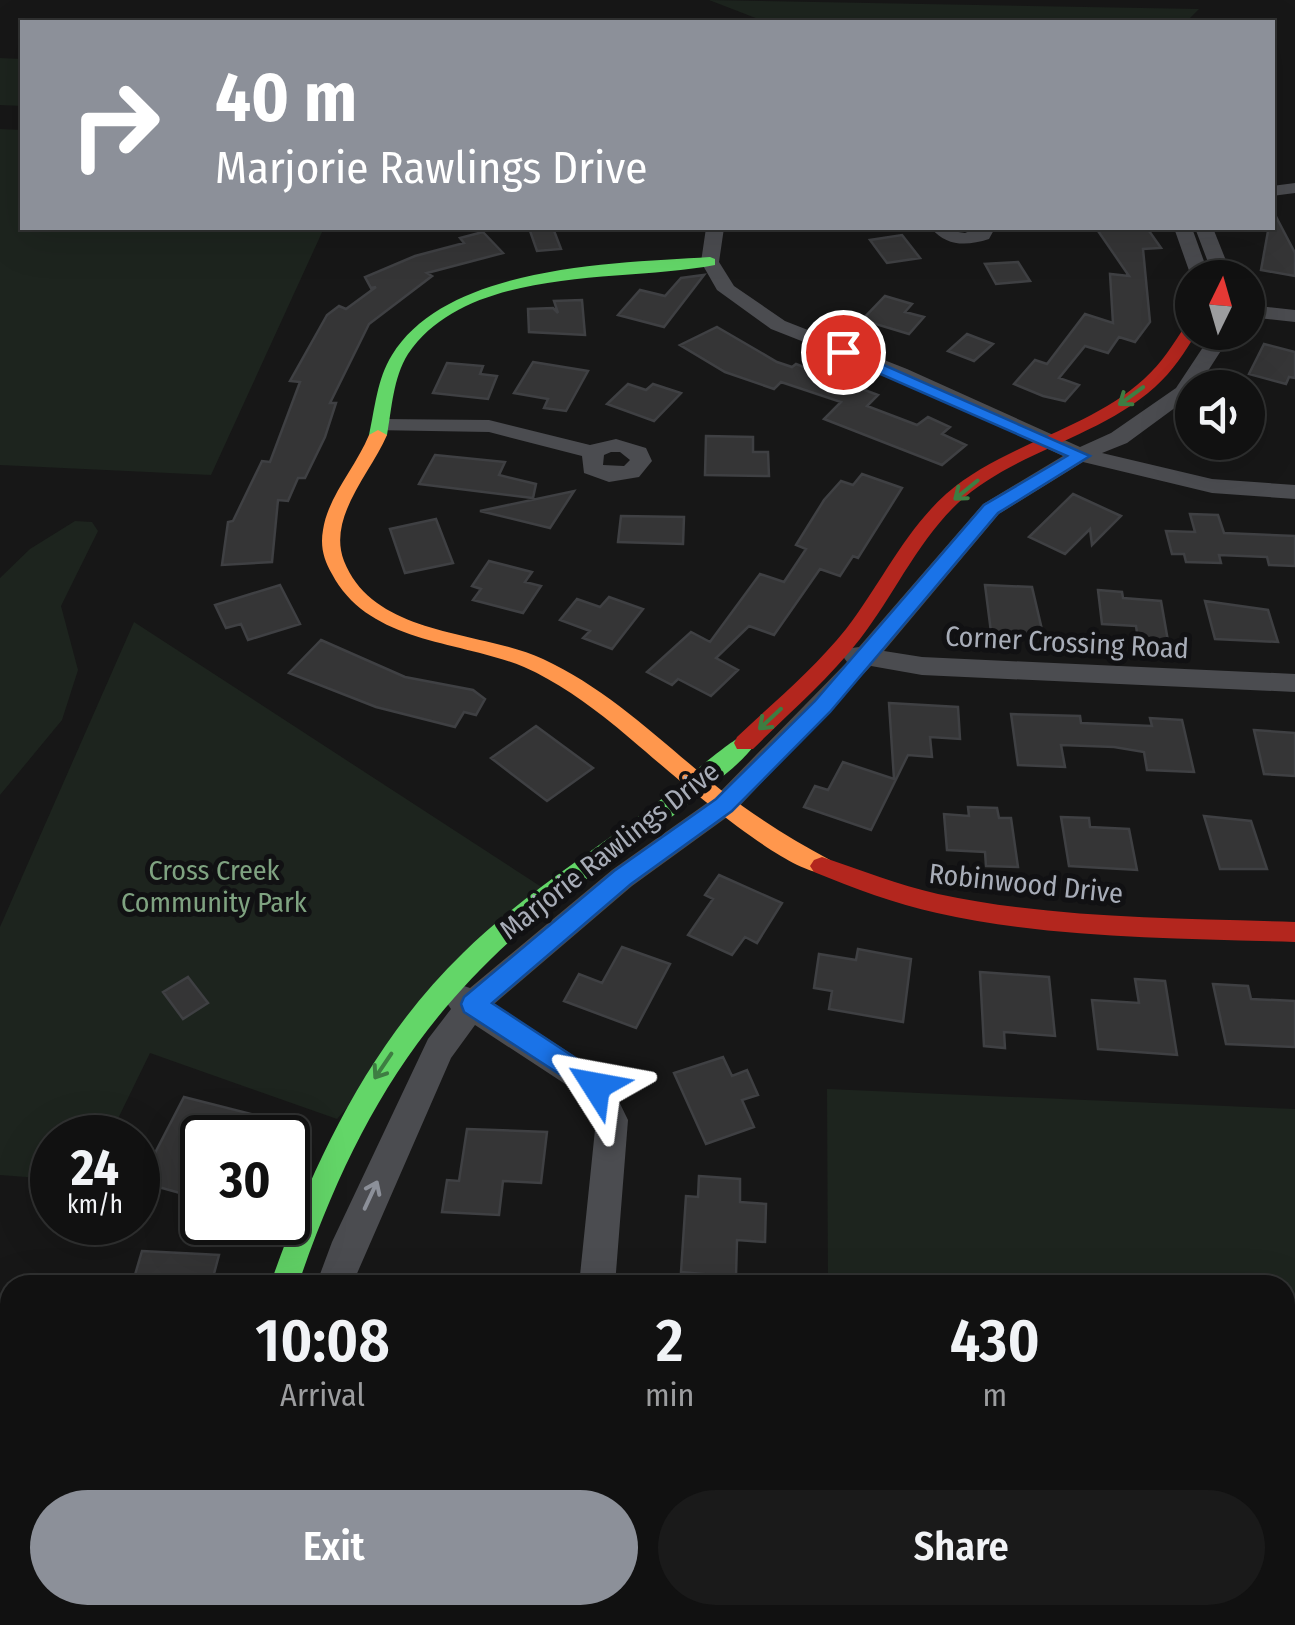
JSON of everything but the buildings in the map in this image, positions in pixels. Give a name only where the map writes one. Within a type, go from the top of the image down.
[{"type":"street","points":[[715,230],[710,262],[726,290],[778,325],[900,373],[1080,456],[1212,486],[1295,492]]},
{"type":"street","points":[[942,230],[948,236],[965,239],[982,235],[985,230]]},
{"type":"street","points":[[1184,230],[1195,260]]},
{"type":"street","points":[[1205,230],[1217,260]]},
{"type":"street","name":"Robinwood Drive","points":[[710,262],[586,270],[534,279],[452,312],[407,347],[385,384],[381,425],[365,471],[331,522],[334,564],[360,600],[410,625],[517,655],[554,673],[589,693],[698,786],[798,855],[894,897],[943,909],[1070,922],[1295,932]]},
{"type":"street","points":[[1265,313],[1295,316]]},
{"type":"street","name":"Marjorie Rawlings Drive","points":[[287,1275],[298,1236],[345,1131],[381,1067],[443,989],[487,945],[698,786],[838,650],[958,494],[985,475],[1096,422],[1156,380],[1177,350]]},
{"type":"street","name":"Marjorie Rawlings Drive","points":[[337,1275],[439,1049],[473,1004],[622,878],[724,805],[864,658],[991,509],[1080,456],[1119,438],[1184,392],[1211,350]]},
{"type":"street","points":[[381,425],[490,426],[593,452]]},
{"type":"street","name":"Corner Crossing Road","points":[[838,650],[922,666],[1295,682]]},
{"type":"street","points":[[443,989],[473,1004],[596,1086],[612,1120],[598,1275]]},
{"type":"green space","points":[[709,0],[1199,9],[1188,20],[761,20]]},
{"type":"green space","points":[[0,58],[20,59],[20,106],[0,105]]},
{"type":"green space","points":[[0,129],[20,130],[20,230],[323,230],[211,475],[0,465]]},
{"type":"green space","points":[[75,521],[92,522],[98,531],[61,606],[78,670],[62,720],[0,795],[0,578],[30,549]]},
{"type":"green space","name":"Cross Creek Community Park","points":[[134,622],[543,888],[337,1119],[150,1053],[120,1115],[30,1115],[30,1177],[0,1175],[0,927]]},
{"type":"green space","points":[[827,1089],[1295,1109],[1295,1275],[828,1275]]},
{"type":"traffic: fast","points":[[378,435],[389,379],[398,357],[432,322],[466,303],[547,278],[710,262]]},
{"type":"traffic: fast","points":[[287,1275],[322,1183],[346,1135],[401,1043],[434,1001],[511,924],[689,792],[745,743]]},
{"type":"traffic: slow","points":[[378,435],[337,511],[331,543],[334,560],[348,586],[368,606],[422,631],[510,654],[574,685],[746,821],[822,866]]},
{"type":"traffic: jam","points":[[745,743],[841,649],[921,534],[953,498],[1001,466],[1122,403],[1149,383],[1178,350]]},
{"type":"traffic: jam","points":[[822,866],[878,888],[995,914],[1114,926],[1295,932]]},
{"type":"route","points":[[596,1086],[473,1004],[622,878],[724,805],[823,706],[991,509],[1080,456],[900,373],[843,352]]}]
